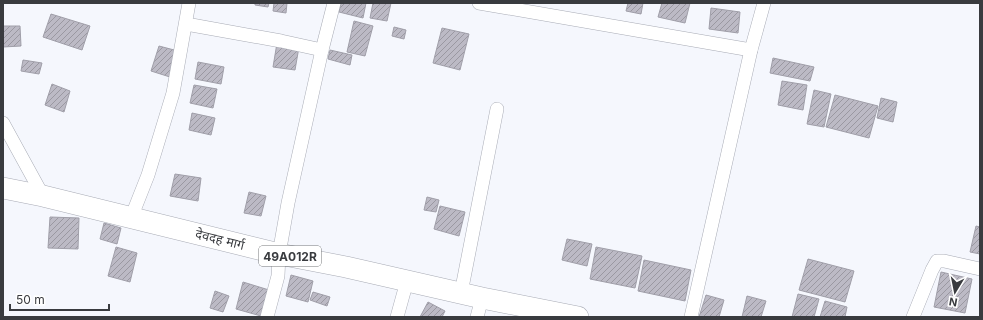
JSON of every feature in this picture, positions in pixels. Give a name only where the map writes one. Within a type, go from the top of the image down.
[{"type":"main road","name":"देवदह मार्ग","points":[[3,188],[43,196],[279,254],[346,267],[460,293],[480,308],[578,317]]},
{"type":"street","points":[[130,218],[148,175],[173,93],[189,3]]},
{"type":"street","points":[[267,317],[278,276],[279,254],[298,156],[334,3]]},
{"type":"street","points":[[478,3],[751,50]]},
{"type":"street","points":[[691,317],[751,50],[764,3]]},
{"type":"street","points":[[186,24],[322,50]]},
{"type":"street","points":[[460,293],[497,109]]},
{"type":"street","points":[[3,124],[43,196]]},
{"type":"street","points":[[913,317],[937,261],[944,261],[980,269]]},
{"type":"street","points":[[397,317],[407,281]]},
{"type":"building","points":[[255,3],[269,3],[268,7],[255,5]]},
{"type":"building","points":[[274,3],[287,3],[286,13],[273,11]]},
{"type":"building","points":[[341,3],[366,3],[363,18],[339,12]]},
{"type":"building","points":[[373,3],[391,3],[387,21],[370,18]]},
{"type":"building","points":[[628,3],[643,3],[641,14],[626,11]]},
{"type":"building","points":[[662,3],[690,3],[685,23],[658,17]]},
{"type":"building","points":[[711,8],[740,12],[738,33],[709,29]]},
{"type":"building","points":[[51,14],[90,26],[82,50],[43,37]]},
{"type":"building","points":[[354,21],[373,26],[365,56],[347,52]]},
{"type":"building","points":[[3,26],[20,26],[21,46],[3,47]]},
{"type":"building","points":[[394,27],[406,30],[404,39],[392,36]]},
{"type":"building","points":[[442,28],[469,34],[460,70],[433,63]]},
{"type":"building","points":[[277,43],[299,47],[295,70],[273,67]]},
{"type":"building","points":[[159,46],[178,51],[170,77],[151,71]]},
{"type":"building","points":[[330,50],[352,55],[350,65],[328,59]]},
{"type":"building","points":[[773,58],[814,67],[810,81],[770,73]]},
{"type":"building","points":[[23,60],[42,63],[39,74],[21,71]]},
{"type":"building","points":[[198,62],[224,67],[221,84],[195,79]]},
{"type":"building","points":[[782,81],[807,85],[803,110],[778,105]]},
{"type":"building","points":[[52,84],[70,91],[64,112],[45,105]]},
{"type":"building","points":[[194,85],[217,89],[213,108],[190,103]]},
{"type":"building","points":[[814,90],[831,94],[824,127],[807,124]]},
{"type":"building","points":[[835,95],[878,106],[869,138],[826,127]]},
{"type":"building","points":[[881,98],[897,102],[893,122],[877,118]]},
{"type":"building","points":[[192,113],[215,118],[211,135],[189,130]]},
{"type":"building","points":[[175,174],[201,178],[198,201],[170,196]]},
{"type":"building","points":[[249,192],[266,196],[261,216],[244,213]]},
{"type":"building","points":[[427,197],[439,200],[436,212],[424,210]]},
{"type":"building","points":[[440,206],[465,212],[459,236],[434,229]]},
{"type":"building","points":[[50,217],[79,218],[78,249],[48,248]]},
{"type":"building","points":[[104,223],[121,228],[117,244],[100,239]]},
{"type":"building","points":[[976,226],[980,227],[980,254],[970,252]]},
{"type":"building","points":[[567,239],[592,244],[587,266],[562,260]]},
{"type":"building","points":[[116,247],[137,253],[130,282],[108,276]]},
{"type":"building","points":[[596,247],[642,256],[635,288],[590,279]]},
{"type":"building","points":[[808,259],[854,271],[845,302],[799,290]]},
{"type":"building","points":[[644,260],[691,270],[685,301],[638,291]]},
{"type":"building","points":[[941,272],[972,279],[965,313],[934,307]]},
{"type":"building","points":[[291,275],[313,281],[308,302],[286,296]]},
{"type":"building","points":[[243,282],[269,290],[261,316],[236,309]]},
{"type":"building","points":[[215,291],[229,296],[223,312],[210,308]]},
{"type":"building","points":[[313,292],[330,297],[327,306],[310,300]]},
{"type":"building","points":[[798,294],[819,299],[814,317],[792,317]]},
{"type":"building","points":[[706,295],[724,300],[719,317],[699,317]]},
{"type":"building","points":[[747,296],[766,301],[761,317],[742,317]]},
{"type":"building","points":[[825,301],[847,307],[845,317],[820,317]]},
{"type":"building","points":[[428,302],[445,311],[442,317],[420,317]]}]
